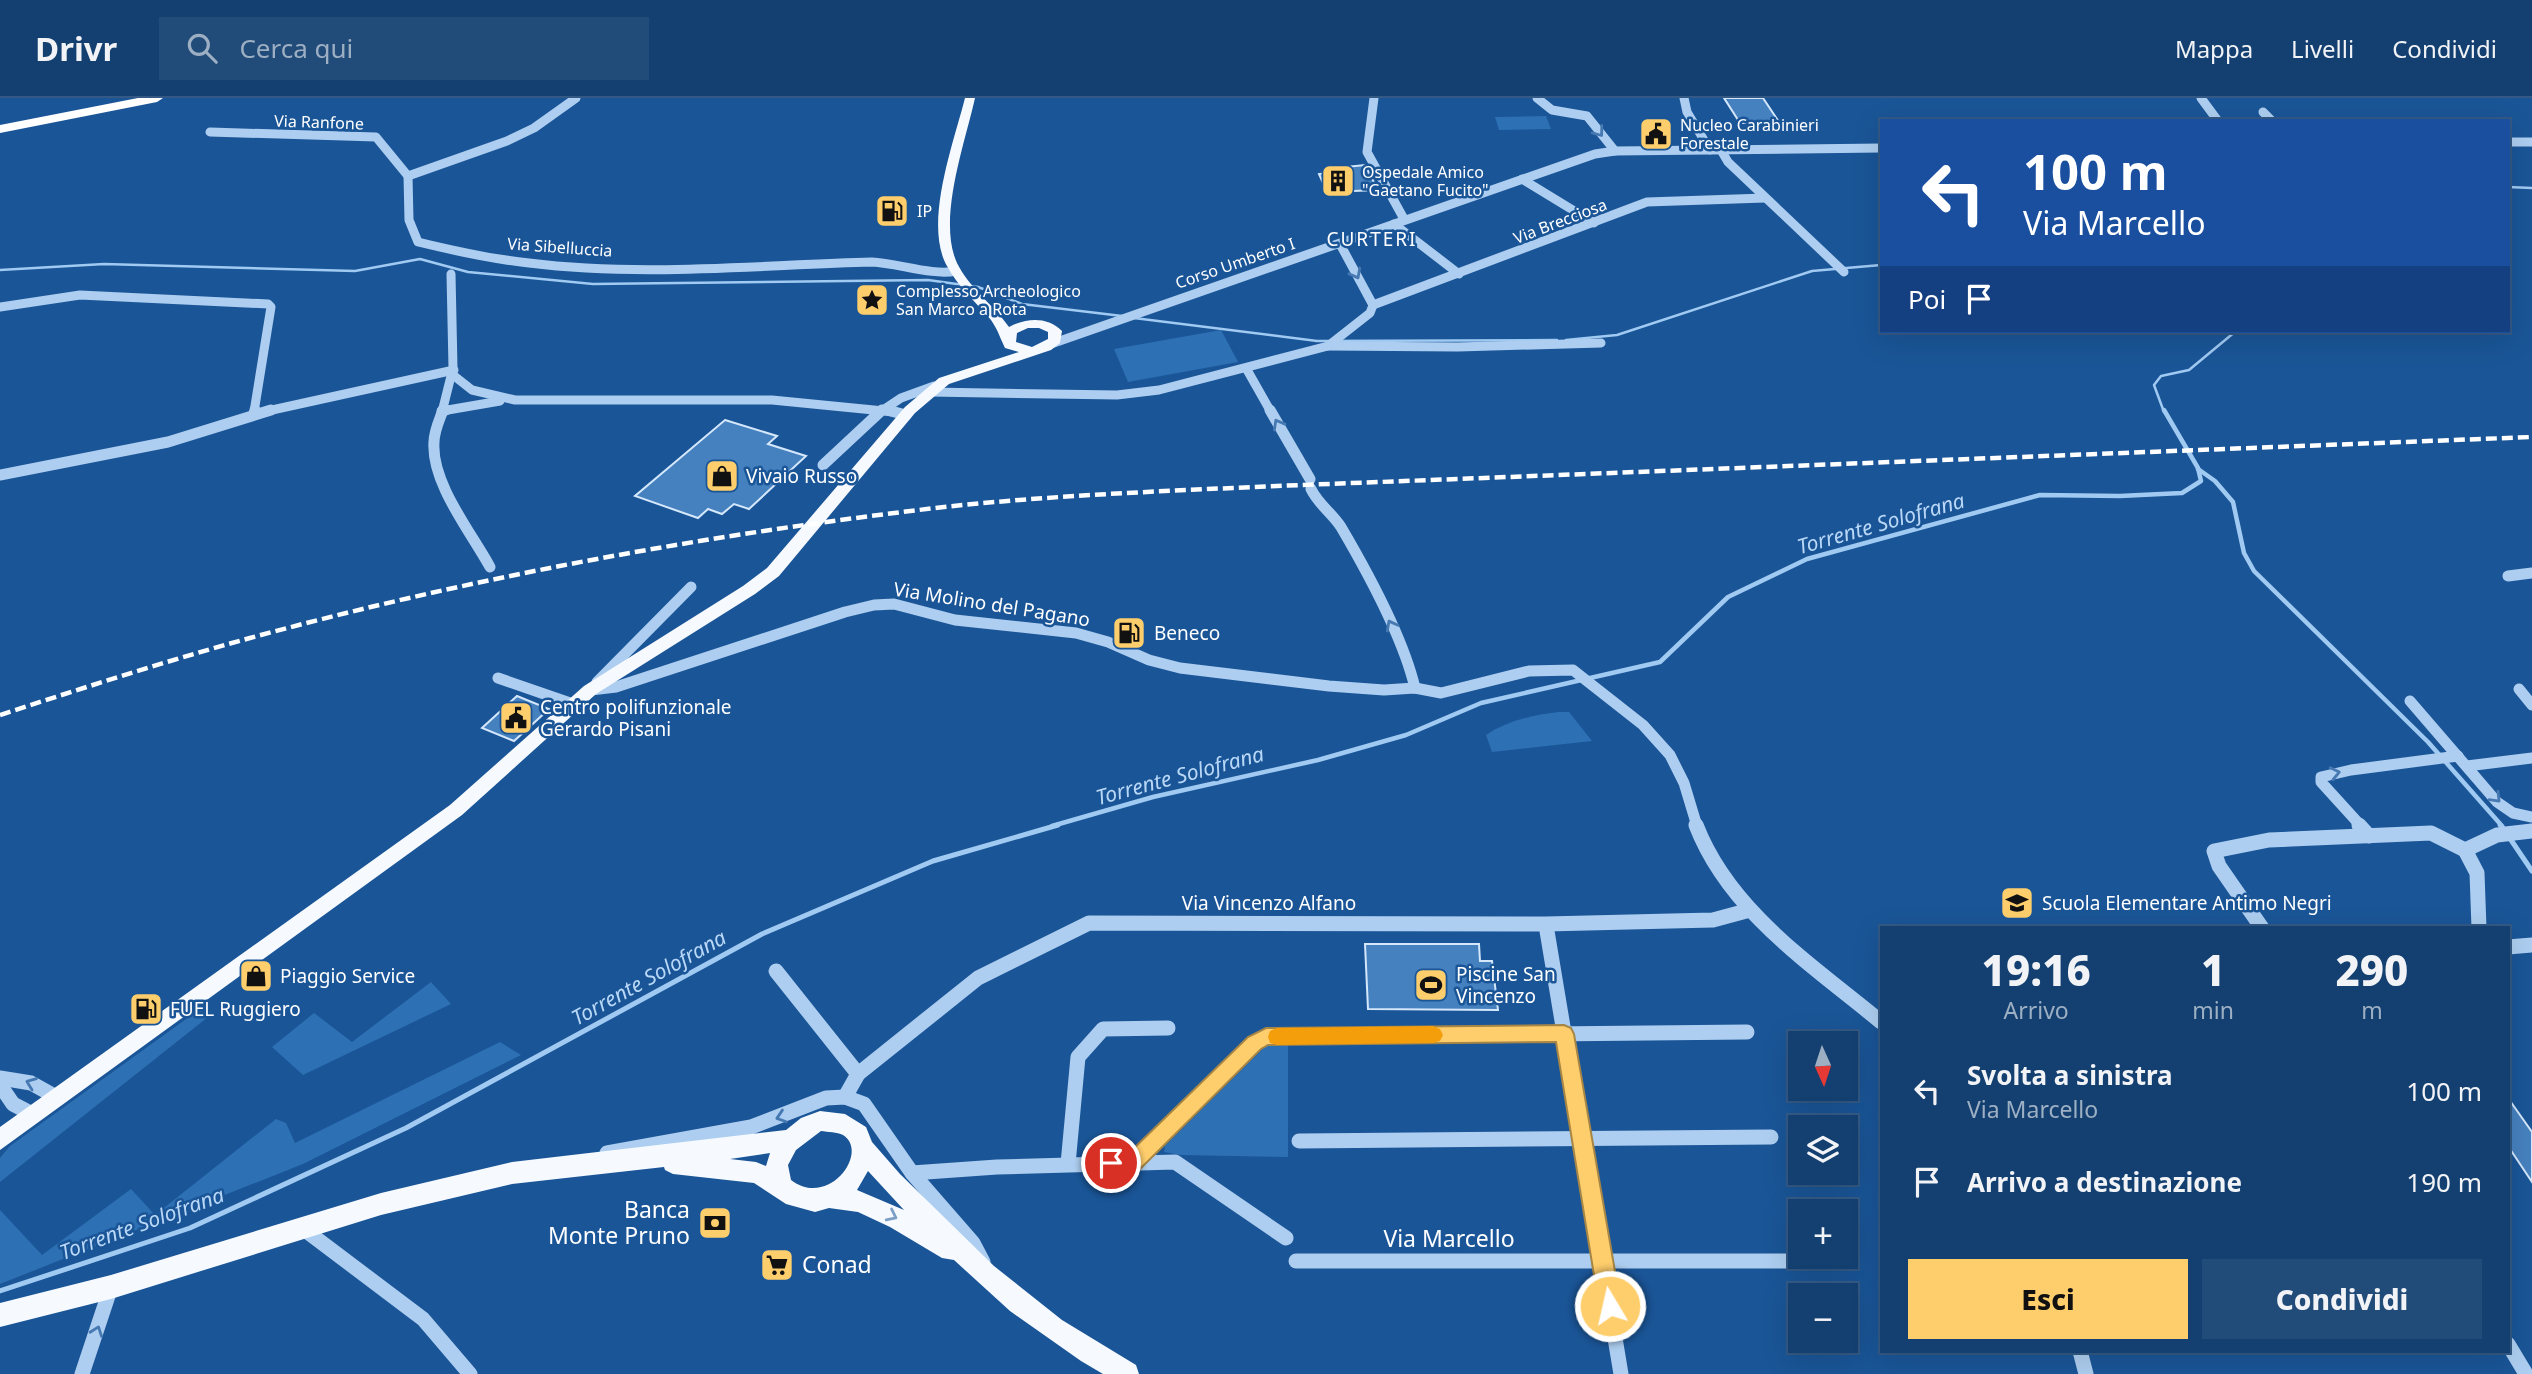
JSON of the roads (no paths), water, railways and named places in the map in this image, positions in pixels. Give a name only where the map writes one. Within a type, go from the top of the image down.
[{"type":"highway","points":[[0,120],[114,98]]},
{"type":"highway","points":[[0,129],[157,98]]},
{"type":"main road","points":[[970,98],[943,234],[949,260],[968,288],[998,317],[1009,340],[1031,351]]},
{"type":"main road","points":[[0,1140],[456,810],[590,690],[749,590],[773,572],[852,483],[906,415],[932,389],[1031,351],[1053,338],[1039,324],[1024,325],[998,317]]},
{"type":"main road","points":[[999,362],[1009,340],[1024,325]]},
{"type":"main road","points":[[0,1315],[111,1287],[381,1204],[512,1173],[641,1160],[792,1137],[813,1123],[838,1121],[855,1130],[863,1149],[984,1273],[1048,1326],[1127,1374]]},
{"type":"main road","points":[[783,1187],[778,1175],[778,1161],[792,1137]]},
{"type":"main road","points":[[641,1160],[756,1173],[799,1198],[813,1200],[840,1191],[855,1177],[863,1160],[863,1149]]},
{"type":"main road","points":[[828,1197],[860,1201],[898,1219],[984,1273]]},
{"type":"street","points":[[408,176],[507,141],[534,128],[576,98]]},
{"type":"street","points":[[1374,98],[1367,152],[1404,219]]},
{"type":"street","points":[[1537,98],[1552,110],[1587,116],[1615,151]]},
{"type":"street","points":[[1684,98],[1687,112],[1710,150]]},
{"type":"street","points":[[2201,98],[2217,119]]},
{"type":"street","points":[[2263,112],[2270,119]]},
{"type":"street","name":"Via Ranfone","points":[[210,132],[376,137],[408,176]]},
{"type":"street","points":[[2510,142],[2532,142]]},
{"type":"street","name":"Corso Umberto I","points":[[1053,338],[1078,335],[1595,154],[1615,151],[1880,148]]},
{"type":"street","points":[[1721,150],[1728,162],[1844,272]]},
{"type":"street","name":"Via Sibelluccia","points":[[408,176],[409,218],[413,237],[418,242],[473,256],[606,267],[745,268],[872,262],[956,272]]},
{"type":"street","points":[[1522,179],[1594,223]]},
{"type":"street","name":"Via Brecciosa","points":[[1373,305],[1647,202],[1765,198]]},
{"type":"street","points":[[1394,225],[1459,274]]},
{"type":"street","points":[[1330,345],[1370,313],[1373,305],[1340,244]]},
{"type":"street","points":[[451,274],[450,305],[456,349],[454,373],[433,435],[435,460],[455,506],[474,534],[490,567]]},
{"type":"street","points":[[0,307],[79,295],[268,303],[271,307],[269,326],[254,414]]},
{"type":"street","points":[[822,465],[882,409],[915,390],[1117,395],[1159,390],[1330,345],[1458,347],[1601,343]]},
{"type":"street","points":[[1247,368],[1316,500],[1339,524],[1407,655],[1415,688]]},
{"type":"street","points":[[454,373],[458,383],[491,396],[515,400]]},
{"type":"street","points":[[0,475],[168,442],[254,414],[454,373]]},
{"type":"street","points":[[442,411],[478,403],[515,400],[772,400],[882,409],[906,415]]},
{"type":"street","points":[[2508,576],[2532,573]]},
{"type":"street","points":[[590,690],[691,587]]},
{"type":"street","name":"Via Molino del Pagano","points":[[590,690],[616,687],[845,612],[874,605],[894,604],[955,620],[1076,633],[1108,642],[1149,660],[1181,668],[1329,686],[1384,690],[1415,688],[1441,693],[1529,671],[1573,670],[1643,724],[1670,755],[1684,783],[1697,828],[1725,877],[1750,910]]},
{"type":"street","points":[[632,663],[653,674]]},
{"type":"street","points":[[498,678],[573,704]]},
{"type":"street","points":[[2519,689],[2532,705]]},
{"type":"street","points":[[2410,701],[2497,802],[2513,813],[2532,817]]},
{"type":"street","points":[[2369,836],[2319,778],[2351,769],[2434,759],[2532,758]]},
{"type":"street","points":[[2465,850],[2478,840],[2501,833],[2532,831]]},
{"type":"street","points":[[2261,926],[2219,866],[2214,851],[2269,840],[2431,833],[2465,850],[2477,873],[2479,926]]},
{"type":"street","points":[[1750,910],[1767,928],[1880,1020]]},
{"type":"street","name":"Via Vincenzo Alfano","points":[[845,1097],[858,1074],[978,978],[1089,923],[1560,924],[1713,920],[1750,910]]},
{"type":"street","points":[[1547,931],[1621,1374]]},
{"type":"street","points":[[2510,947],[2532,945]]},
{"type":"street","points":[[776,971],[858,1074]]},
{"type":"street","points":[[1068,1164],[1078,1057],[1103,1029],[1168,1028]]},
{"type":"street","points":[[1133,1162],[1255,1043],[1266,1037],[1746,1032]]},
{"type":"street","points":[[0,1078],[24,1079],[58,1098]]},
{"type":"street","points":[[0,1085],[3,1093],[20,1112],[34,1115]]},
{"type":"street","points":[[570,1166],[627,1147],[751,1127],[826,1098],[845,1097],[864,1104],[912,1173],[973,1243],[984,1273]]},
{"type":"street","points":[[792,1137],[810,1112],[826,1098]]},
{"type":"street","points":[[863,1149],[886,1133]]},
{"type":"street","points":[[1299,1141],[1772,1137]]},
{"type":"street","points":[[912,1173],[1068,1164],[1175,1163],[1286,1238]]},
{"type":"street","points":[[301,1227],[423,1319],[470,1374]]},
{"type":"street","name":"Via Marcello","points":[[1296,1261],[1788,1261]]},
{"type":"street","points":[[82,1374],[111,1287]]},
{"type":"street","points":[[0,1322],[32,1309]]},
{"type":"street","points":[[2510,1347],[2526,1374]]},
{"type":"street","points":[[2081,1353],[2086,1374]]},
{"type":"waterway","name":"Torrente Solofrana","points":[[2510,187],[2532,188]]},
{"type":"waterway","points":[[0,270],[104,264],[355,271],[420,259],[468,272],[593,284],[928,280],[978,287],[1022,304],[1122,316]]},
{"type":"waterway","points":[[1566,340],[1617,335],[1812,271],[1880,265]]},
{"type":"waterway","points":[[1134,318],[1317,341],[1557,340]]},
{"type":"waterway","name":"Torrente Solofrana","points":[[2164,412],[2154,385],[2161,376],[2189,370],[2234,333]]},
{"type":"waterway","name":"Torrente Solofrana","points":[[2164,410],[2198,469]]},
{"type":"waterway","name":"Torrente Solofrana","points":[[1052,826],[1153,797],[1318,760],[1406,735],[1481,703],[1660,662],[1728,597],[1807,559],[2040,495],[2120,496],[2182,493],[2201,481],[2198,469]]},
{"type":"waterway","points":[[2198,469],[2215,481],[2233,502],[2244,553],[2254,571],[2428,742],[2502,826]]},
{"type":"waterway","name":"Torrente Solofrana","points":[[0,1291],[190,1228],[406,1128],[762,934],[933,861],[1058,825]]},
{"type":"waterway","points":[[2500,825],[2504,829]]},
{"type":"waterway","points":[[2509,837],[2532,871]]},
{"type":"railway","points":[[0,715],[219,647],[421,595],[682,544],[944,507],[1069,496],[1277,486],[2532,437]]},
{"type":"place","name":"Nucleo Carabinieri Forestale","points":[[1656,134]]},
{"type":"place","name":"Ospedale Amico \"Gaetano Fucito\"","points":[[1338,181]]},
{"type":"place","name":"IP","points":[[892,211]]},
{"type":"place","name":"Complesso Archeologico San Marco a Rota","points":[[872,300]]},
{"type":"place","name":"Vivaio Russo","points":[[722,476]]},
{"type":"place","name":"Beneco","points":[[1129,633]]},
{"type":"place","name":"Centro polifunzionale Gerardo Pisani","points":[[516,718]]},
{"type":"place","name":"Scuola Elementare Antimo Negri","points":[[2017,903]]},
{"type":"place","name":"Piaggio Service","points":[[256,976]]},
{"type":"place","name":"Piscine San Vincenzo","points":[[1431,985]]},
{"type":"place","name":"FUEL Ruggiero","points":[[146,1009]]},
{"type":"place","name":"Banca Monte Pruno","points":[[715,1223]]},
{"type":"place","name":"Conad","points":[[777,1265]]},
{"type":"district","name":"CURTERI","points":[[1372,239]]}]
